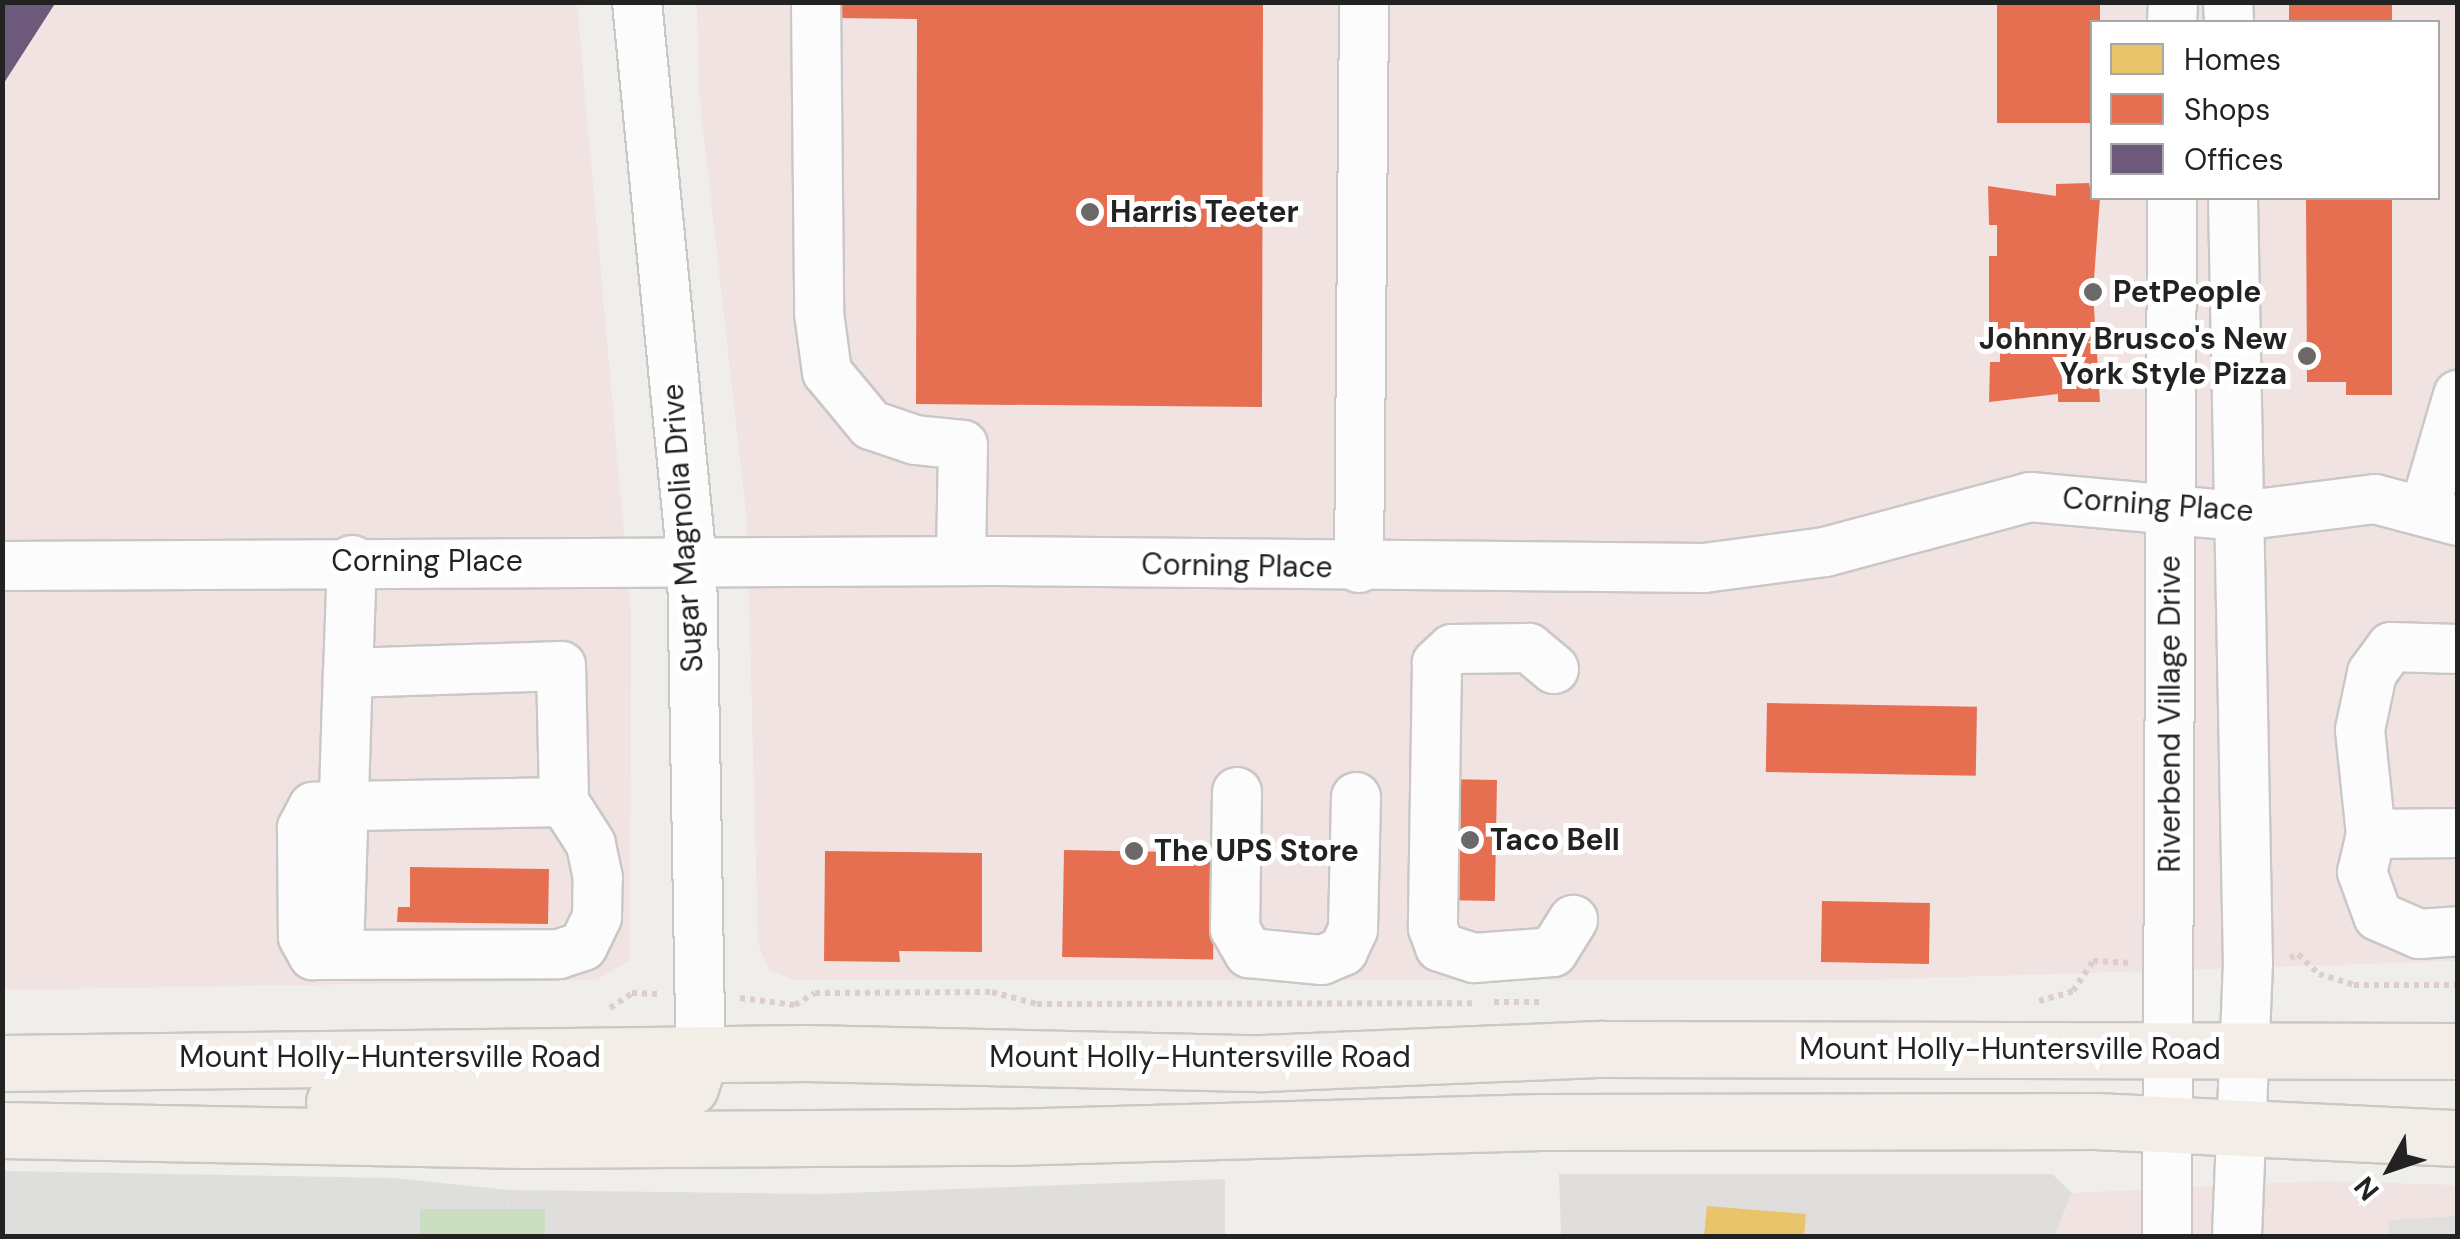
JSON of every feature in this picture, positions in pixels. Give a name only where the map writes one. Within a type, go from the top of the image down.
[{"type":"main road","name":"Mount Holly-Huntersville Road","points":[[2,1062],[701,1055],[1263,1064],[1602,1049],[2458,1051]]},
{"type":"main road","points":[[234,1134],[316,1102],[662,1097],[690,1087],[701,1055]]},
{"type":"main road","points":[[2,1130],[543,1140],[1541,1122],[2168,1124],[2458,1138]]},
{"type":"street","name":"Sugar Magnolia Drive","points":[[637,2],[692,563],[701,1055]]},
{"type":"street","points":[[816,2],[819,313],[827,372],[871,425],[915,440],[963,445],[961,561]]},
{"type":"street","points":[[1359,568],[1364,2]]},
{"type":"street","name":"Riverbend Village Drive","points":[[2167,1236],[2172,200]]},
{"type":"street","points":[[2233,200],[2241,827],[2248,962],[2237,1236]]},
{"type":"street","points":[[2442,514],[2458,395]]},
{"type":"street","name":"Corning Place","points":[[2,566],[352,560],[961,561],[1359,568],[1742,564],[1825,552],[2030,497],[2240,516],[2375,500],[2442,514]]},
{"type":"street","points":[[339,806],[352,560]]},
{"type":"street","points":[[1554,669],[1529,648],[1452,649],[1437,662],[1433,928],[1440,947],[1474,958],[1552,952],[1573,920]]},
{"type":"street","points":[[2458,648],[2390,648],[2372,674],[2360,730],[2371,834],[2362,872],[2378,916],[2420,934],[2458,932]]},
{"type":"street","points":[[348,673],[561,666],[564,802],[592,844],[598,878],[597,917],[584,946],[559,954],[313,955],[303,938],[302,828],[314,807],[564,802]]},
{"type":"street","points":[[1237,792],[1235,929],[1248,953],[1322,960],[1343,951],[1353,930],[1356,797]]},
{"type":"street","points":[[2371,834],[2458,833]]},
{"type":"path","points":[[2282,962],[2298,954],[2319,974],[2354,985],[2458,985]]},
{"type":"path","points":[[2030,1001],[2073,991],[2094,961],[2115,964]]},
{"type":"path","points":[[756,998],[795,1005],[816,993],[992,992],[1024,1004],[1183,1008],[1550,1002]]},
{"type":"shaded area","points":[[2,3],[577,3],[631,611],[630,960],[596,980],[3,990]]},
{"type":"shaded area","points":[[697,3],[2457,3],[2457,961],[1866,980],[796,980],[769,970],[758,943],[747,522],[699,94]]},
{"type":"shaded area","points":[[3,1171],[393,1178],[509,1190],[508,1236],[3,1236]]},
{"type":"shaded area","points":[[1559,1174],[2052,1174],[2072,1193],[2055,1236],[1561,1236]]},
{"type":"shaded area","points":[[1225,1179],[1225,1236],[508,1236],[509,1190],[819,1194]]},
{"type":"shaded area","points":[[2320,1181],[2457,1185],[2457,1236],[2054,1236],[2072,1193]]},
{"type":"shaded area","points":[[2457,1216],[2457,1236],[2390,1236],[2387,1220]]},
{"type":"green space","points":[[420,1209],[545,1209],[545,1236],[420,1236]]},
{"type":"building: Homes","points":[[1707,1206],[1806,1214],[1804,1236],[1704,1236]]},
{"type":"building: Shops","name":"Harris Teeter","points":[[836,2],[1263,2],[1262,407],[916,404],[917,19],[836,18]]},
{"type":"building: Shops","points":[[1997,2],[2100,2],[2100,20],[2090,20],[2090,123],[1997,123]]},
{"type":"building: Shops","points":[[2289,2],[2392,2],[2392,20],[2289,20]]},
{"type":"building: Shops","points":[[2089,183],[2090,200],[2100,200],[2093,292],[2100,402],[2058,402],[2058,394],[1989,402],[1990,362],[2000,362],[2000,334],[1989,334],[1989,256],[1997,256],[1997,225],[1989,225],[1988,186],[2056,196],[2056,184]]},
{"type":"building: Shops","points":[[2306,200],[2392,200],[2392,395],[2346,395],[2346,382],[2307,382]]},
{"type":"building: Shops","points":[[1767,703],[1977,707],[1976,776],[1766,772]]},
{"type":"building: Shops","name":"Taco Bell","points":[[1444,779],[1497,780],[1495,901],[1442,900]]},
{"type":"building: Shops","points":[[1064,850],[1215,853],[1213,960],[1062,957]]},
{"type":"building: Shops","points":[[825,851],[982,853],[982,952],[899,951],[900,962],[824,961]]},
{"type":"building: Shops","points":[[410,867],[549,869],[548,924],[397,922],[398,907],[410,907]]},
{"type":"building: Shops","points":[[1822,901],[1930,903],[1929,964],[1821,962]]},
{"type":"building: Offices","points":[[2,2],[56,2],[2,86]]},
{"type":"place","name":"Harris Teeter","points":[[1090,212]]},
{"type":"place","name":"PetPeople","points":[[2093,292]]},
{"type":"place","name":"Johnny Brusco's New York Style Pizza","points":[[2307,356]]},
{"type":"place","name":"Taco Bell","points":[[1470,840]]},
{"type":"place","name":"The UPS Store","points":[[1134,851]]}]
